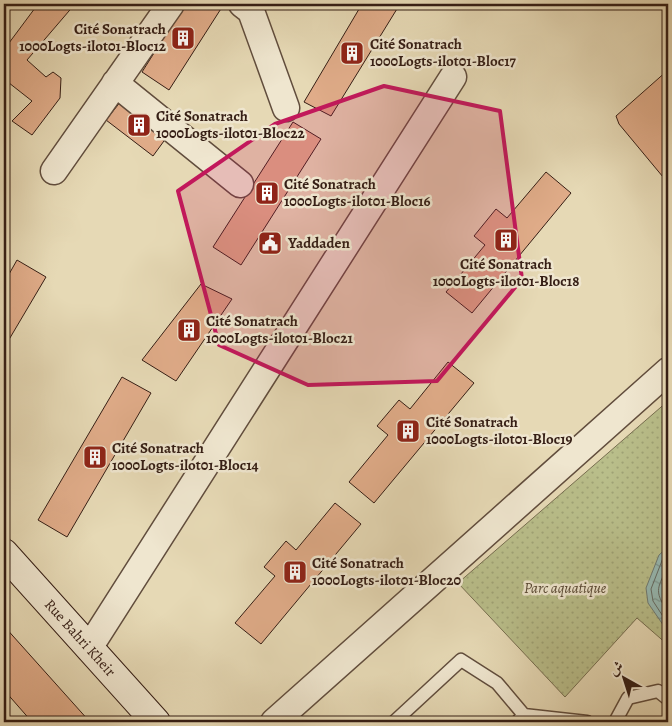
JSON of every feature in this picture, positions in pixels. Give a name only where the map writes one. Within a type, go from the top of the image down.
[{"type":"street","points":[[54,171],[171,4]]},
{"type":"street","points":[[242,4],[252,10],[286,108]]},
{"type":"street","points":[[90,648],[453,77]]},
{"type":"street","points":[[115,83],[240,184]]},
{"type":"street","points":[[274,722],[668,371]]},
{"type":"street","name":"Rue Bahri Kheir","points":[[4,553],[156,722]]},
{"type":"lane","points":[[394,722],[461,660],[497,682],[524,720],[586,722]]},
{"type":"lane","points":[[615,722],[628,698],[658,691],[668,699]]},
{"type":"highlighted area","points":[[384,86],[500,111],[522,279],[437,381],[308,385],[219,345],[178,191],[275,124]]},
{"type":"green space","name":"Parc aquatique","points":[[668,401],[668,645],[637,618],[565,697],[458,583]]},
{"type":"water","points":[[668,547],[668,632],[648,603],[646,588],[659,555]]},
{"type":"building","points":[[38,4],[75,4],[27,60],[46,77],[53,72],[61,78],[60,98],[32,135],[12,121],[32,101],[4,79],[4,45],[6,47]]},
{"type":"building","name":"Cité Sonatrach 1000Logts-ilot01-Bloc12","points":[[185,4],[224,4],[169,90],[142,72]]},
{"type":"building","name":"Cité Sonatrach 1000Logts-ilot01-Bloc17","points":[[362,4],[400,4],[331,116],[304,102]]},
{"type":"building","points":[[668,70],[668,183],[619,124],[616,116]]},
{"type":"building","name":"Cité Sonatrach 1000Logts-ilot01-Bloc22","points":[[125,96],[172,130],[153,156],[106,120]]},
{"type":"building","name":"Cité Sonatrach 1000Logts-ilot01-Bloc16","points":[[293,122],[321,139],[241,265],[213,247]]},
{"type":"building","name":"Cité Sonatrach 1000Logts-ilot01-Bloc18","points":[[546,172],[571,193],[472,313],[446,292],[485,245],[474,236],[496,209],[507,218]]},
{"type":"building","points":[[17,260],[46,277],[4,348],[4,283]]},
{"type":"building","name":"Cité Sonatrach 1000Logts-ilot01-Bloc21","points":[[201,284],[232,299],[176,381],[142,360]]},
{"type":"building","name":"Cité Sonatrach 1000Logts-ilot01-Bloc19","points":[[448,362],[474,383],[374,503],[349,482],[388,435],[377,426],[399,400],[410,409]]},
{"type":"building","name":"Cité Sonatrach 1000Logts-ilot01-Bloc14","points":[[122,377],[151,393],[67,537],[38,520]]},
{"type":"building","name":"Cité Sonatrach 1000Logts-ilot01-Bloc20","points":[[335,503],[361,524],[261,644],[235,623],[275,576],[264,567],[286,541],[296,550]]},
{"type":"building","points":[[4,626],[90,722],[32,722],[4,690]]},
{"type":"place","name":"Cité Sonatrach 1000Logts-ilot01-Bloc12","points":[[183,38]]},
{"type":"place","name":"Cité Sonatrach 1000Logts-ilot01-Bloc17","points":[[352,53]]},
{"type":"place","name":"Cité Sonatrach 1000Logts-ilot01-Bloc22","points":[[139,125]]},
{"type":"place","name":"Cité Sonatrach 1000Logts-ilot01-Bloc16","points":[[267,193]]},
{"type":"place","name":"Cité Sonatrach 1000Logts-ilot01-Bloc18","points":[[506,240]]},
{"type":"place","name":"Yaddaden","points":[[270,243]]},
{"type":"place","name":"Cité Sonatrach 1000Logts-ilot01-Bloc21","points":[[189,330]]},
{"type":"place","name":"Cité Sonatrach 1000Logts-ilot01-Bloc19","points":[[408,431]]},
{"type":"place","name":"Cité Sonatrach 1000Logts-ilot01-Bloc14","points":[[95,457]]},
{"type":"place","name":"Cité Sonatrach 1000Logts-ilot01-Bloc20","points":[[295,572]]}]
